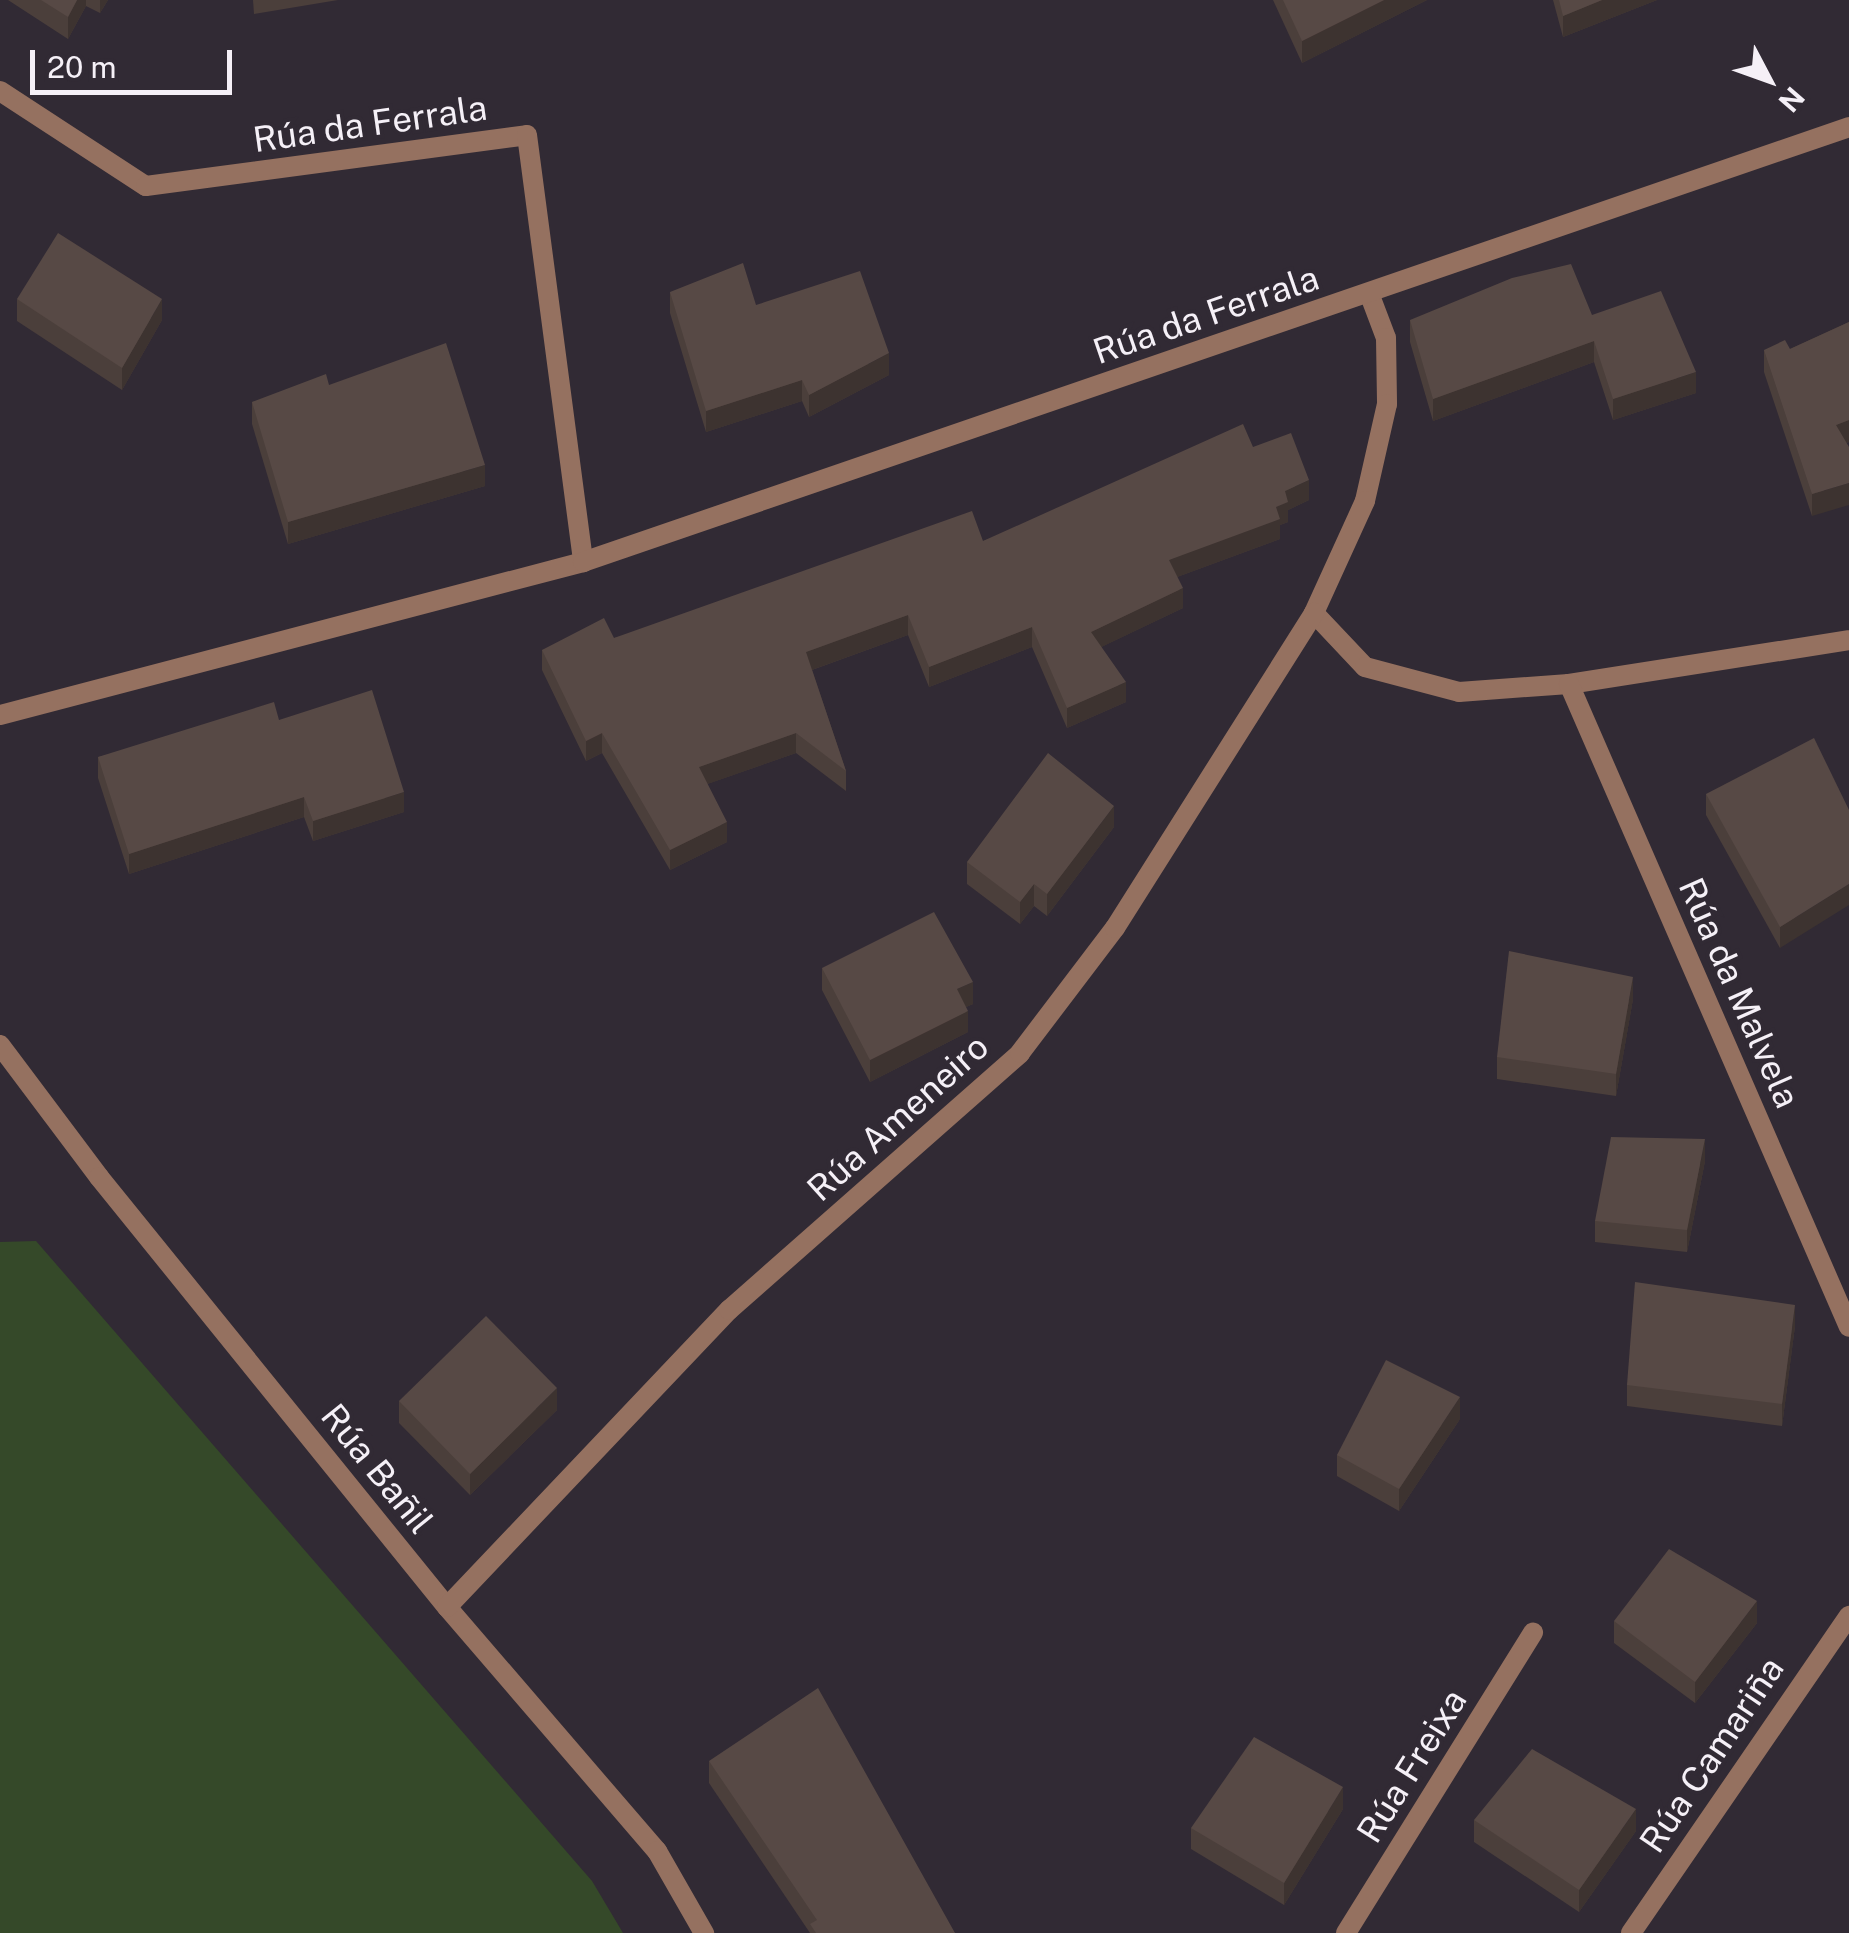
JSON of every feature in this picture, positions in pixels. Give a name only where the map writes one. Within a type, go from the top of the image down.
[{"type":"street","name":"Rúa da Ferrala","points":[[0,91],[146,186],[528,135],[583,562]]},
{"type":"street","name":"Rúa da Ferrala","points":[[0,715],[583,562],[1849,127]]},
{"type":"street","points":[[1369,293],[1386,338],[1387,404],[1365,500],[1314,613],[1365,667],[1459,692],[1570,684],[1849,640]]},
{"type":"street","name":"Rúa Ameneiro","points":[[447,1607],[729,1310],[1020,1053],[1115,928],[1314,613]]},
{"type":"street","name":"Rúa da Malvela","points":[[1570,684],[1849,1327]]},
{"type":"street","name":"Rúa Bañil","points":[[0,1045],[98,1177],[447,1607],[656,1851],[704,1933]]},
{"type":"street","name":"Rúa Camariña","points":[[1631,1933],[1849,1616]]},
{"type":"street","name":"Rúa Freixa","points":[[1346,1933],[1534,1633]]},
{"type":"green space","points":[[36,1241],[592,1881],[623,1933],[0,1933],[0,1242]]},
{"type":"building","points":[[41,0],[77,0],[68,17]]},
{"type":"building","points":[[1283,0],[1384,0],[1302,41]]},
{"type":"building","points":[[1559,0],[1602,0],[1563,16]]},
{"type":"building","points":[[58,233],[162,299],[122,368],[17,299]]},
{"type":"building","points":[[743,263],[756,305],[860,271],[889,353],[809,395],[802,380],[706,411],[670,292]]},
{"type":"building","points":[[1571,264],[1592,315],[1661,291],[1696,372],[1613,399],[1594,341],[1433,399],[1410,320],[1512,278]]},
{"type":"building","points":[[1849,322],[1849,420],[1836,425],[1849,447],[1849,483],[1812,494],[1764,350],[1785,340],[1790,349]]},
{"type":"building","points":[[446,343],[485,465],[288,522],[252,402],[326,374],[329,385]]},
{"type":"building","points":[[1243,424],[1253,447],[1291,433],[1309,480],[1285,491],[1288,502],[1276,507],[1280,519],[1169,560],[1183,588],[1091,632],[1126,682],[1067,708],[1032,627],[929,667],[908,615],[806,652],[846,771],[796,733],[699,767],[727,822],[670,850],[602,733],[586,741],[542,650],[604,618],[614,638],[972,511],[983,541]]},
{"type":"building","points":[[372,690],[404,792],[313,821],[304,797],[129,854],[98,757],[274,702],[279,720]]},
{"type":"building","points":[[1814,738],[1849,810],[1849,884],[1780,927],[1706,794]]},
{"type":"building","points":[[1048,753],[1114,806],[1047,894],[1034,884],[1020,902],[967,862]]},
{"type":"building","points":[[934,912],[973,982],[957,989],[968,1011],[870,1060],[822,968]]},
{"type":"building","points":[[1509,951],[1633,977],[1616,1074],[1497,1057]]},
{"type":"building","points":[[1611,1137],[1705,1139],[1687,1230],[1595,1221]]},
{"type":"building","points":[[1635,1282],[1795,1305],[1782,1404],[1627,1385]]},
{"type":"building","points":[[486,1316],[557,1388],[470,1474],[399,1401]]},
{"type":"building","points":[[1386,1360],[1460,1397],[1399,1489],[1337,1455]]},
{"type":"building","points":[[1669,1549],[1757,1601],[1695,1682],[1614,1621]]},
{"type":"building","points":[[818,1688],[955,1933],[816,1933],[810,1924],[817,1920],[709,1761]]},
{"type":"building","points":[[1254,1737],[1343,1787],[1284,1883],[1191,1828]]},
{"type":"building","points":[[1532,1749],[1636,1809],[1579,1890],[1474,1820]]}]
